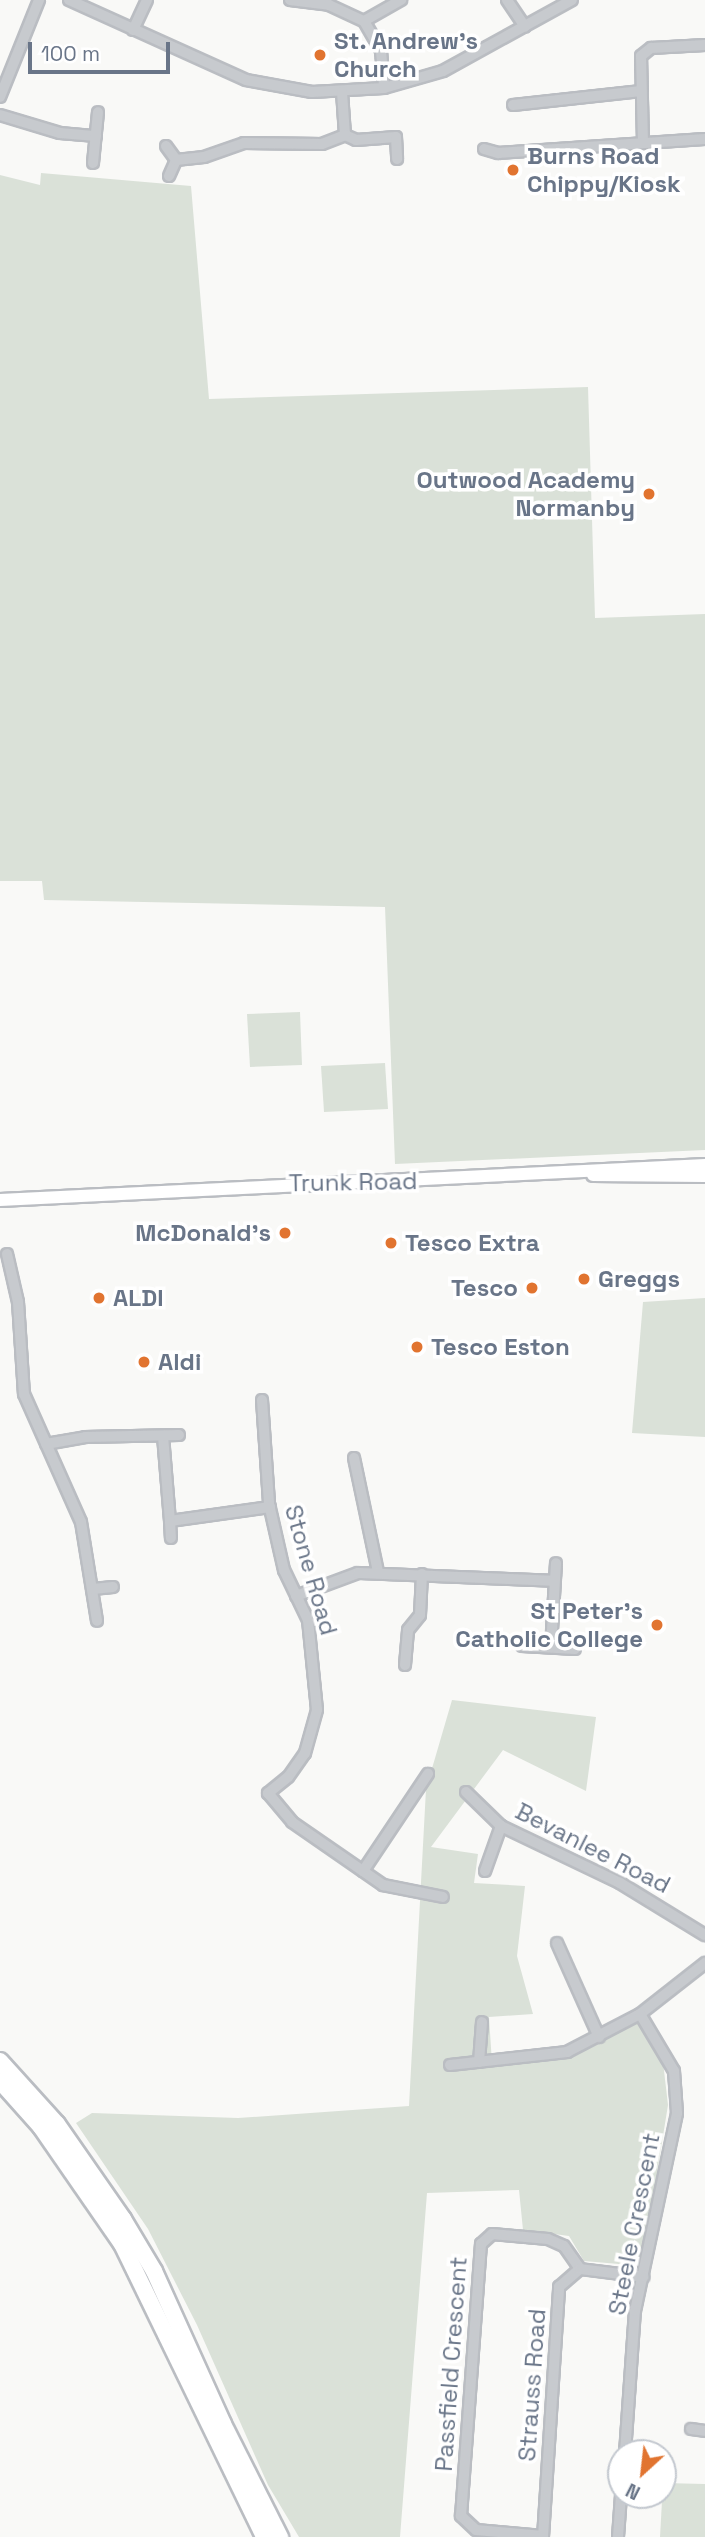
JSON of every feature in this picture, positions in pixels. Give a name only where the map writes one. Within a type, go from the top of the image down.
[{"type":"highway","points":[[0,2061],[57,2124],[123,2219],[153,2271],[245,2471],[281,2537]]},
{"type":"highway","points":[[0,2081],[41,2127],[122,2244],[264,2537]]},
{"type":"main road","name":"Trunk Road","points":[[0,1200],[337,1180],[401,1182],[555,1174],[609,1167],[705,1165]]},
{"type":"main road","points":[[555,1174],[705,1176]]},
{"type":"street","points":[[0,97],[39,0]]},
{"type":"street","points":[[69,0],[246,80],[294,90],[342,92],[384,88],[460,64],[572,0]]},
{"type":"street","points":[[133,30],[147,0]]},
{"type":"street","points":[[290,0],[329,5],[364,21],[381,51],[384,88]]},
{"type":"street","points":[[364,21],[401,0]]},
{"type":"street","points":[[507,0],[525,27]]},
{"type":"street","points":[[643,143],[639,64],[644,52],[705,45]]},
{"type":"street","points":[[513,105],[641,91]]},
{"type":"street","points":[[342,92],[345,135]]},
{"type":"street","points":[[93,163],[99,112]]},
{"type":"street","points":[[0,115],[60,133],[96,136]]},
{"type":"street","points":[[397,125],[397,159]]},
{"type":"street","points":[[176,160],[205,157],[254,141],[322,145],[345,135],[356,140],[396,137]]},
{"type":"street","points":[[484,149],[498,153],[705,139]]},
{"type":"street","points":[[166,146],[176,160]]},
{"type":"street","points":[[169,176],[176,160]]},
{"type":"street","points":[[7,1254],[18,1302],[24,1394],[81,1522],[97,1620]]},
{"type":"street","name":"Stone Road","points":[[262,1400],[270,1507],[284,1570],[310,1634],[317,1710],[305,1753],[288,1777],[268,1793],[292,1822],[362,1871]]},
{"type":"street","points":[[46,1444],[57,1439],[179,1435]]},
{"type":"street","points":[[163,1436],[171,1538]]},
{"type":"street","points":[[354,1458],[378,1572]]},
{"type":"street","points":[[170,1521],[270,1507]]},
{"type":"street","points":[[551,1647],[556,1563]]},
{"type":"street","points":[[296,1596],[358,1573],[554,1581]]},
{"type":"street","points":[[405,1665],[408,1630],[420,1615],[422,1574]]},
{"type":"street","points":[[93,1589],[113,1587]]},
{"type":"street","points":[[522,1646],[575,1649]]},
{"type":"street","points":[[428,1774],[362,1871],[383,1885],[443,1897]]},
{"type":"street","name":"Bevanlee Road","points":[[466,1792],[501,1826],[620,1883],[705,1935]]},
{"type":"street","points":[[485,1871],[501,1826]]},
{"type":"street","points":[[557,1943],[599,2037]]},
{"type":"street","points":[[450,2065],[567,2052],[640,2014],[705,1963]]},
{"type":"street","name":"Steele Crescent","points":[[626,2439],[635,2311],[677,2113],[678,2090],[668,2057],[640,2014]]},
{"type":"street","points":[[479,2062],[482,2022]]},
{"type":"street","name":"Passfield Crescent","points":[[543,2537],[476,2530],[461,2516],[481,2244],[492,2234],[548,2239],[564,2246],[580,2269]]},
{"type":"street","points":[[580,2269],[644,2277]]},
{"type":"street","name":"Strauss Road","points":[[543,2537],[559,2287],[580,2269]]},
{"type":"street","points":[[691,2429],[705,2431]]},
{"type":"street","points":[[618,2537],[620,2509]]},
{"type":"shaded area","points":[[41,173],[191,186],[209,399],[588,387],[595,618],[705,614],[705,1150],[395,1164],[385,907],[44,900],[42,881],[0,881],[0,175],[40,185]]},
{"type":"shaded area","points":[[300,1012],[302,1065],[250,1067],[247,1014]]},
{"type":"shaded area","points":[[385,1063],[388,1109],[324,1112],[321,1066]]},
{"type":"shaded area","points":[[705,1298],[705,1437],[632,1433],[643,1302]]},
{"type":"shaded area","points":[[452,1700],[596,1717],[586,1791],[503,1750],[431,1847],[478,1854],[474,1883],[525,1886],[517,1956],[533,2014],[489,2017],[492,2063],[571,2053],[636,2017],[663,2062],[668,2105],[642,2266],[584,2261],[569,2236],[523,2230],[519,2190],[427,2193],[400,2537],[299,2537],[268,2485],[197,2325],[148,2229],[76,2123],[92,2113],[238,2118],[409,2106],[426,1789]]},
{"type":"shaded area","points":[[677,2483],[705,2484],[705,2537],[660,2537],[662,2509],[677,2509]]},
{"type":"place","name":"St. Andrew's Church","points":[[320,55]]},
{"type":"place","name":"Burns Road Chippy/Kiosk","points":[[513,170]]},
{"type":"place","name":"Outwood Academy Normanby","points":[[649,494]]},
{"type":"place","name":"McDonald's","points":[[285,1233]]},
{"type":"place","name":"Tesco Extra","points":[[391,1243]]},
{"type":"place","name":"Greggs","points":[[584,1279]]},
{"type":"place","name":"Tesco","points":[[532,1288]]},
{"type":"place","name":"ALDI","points":[[99,1298]]},
{"type":"place","name":"Tesco Eston","points":[[417,1347]]},
{"type":"place","name":"Aldi","points":[[144,1362]]},
{"type":"place","name":"St Peter's Catholic College","points":[[657,1625]]}]
